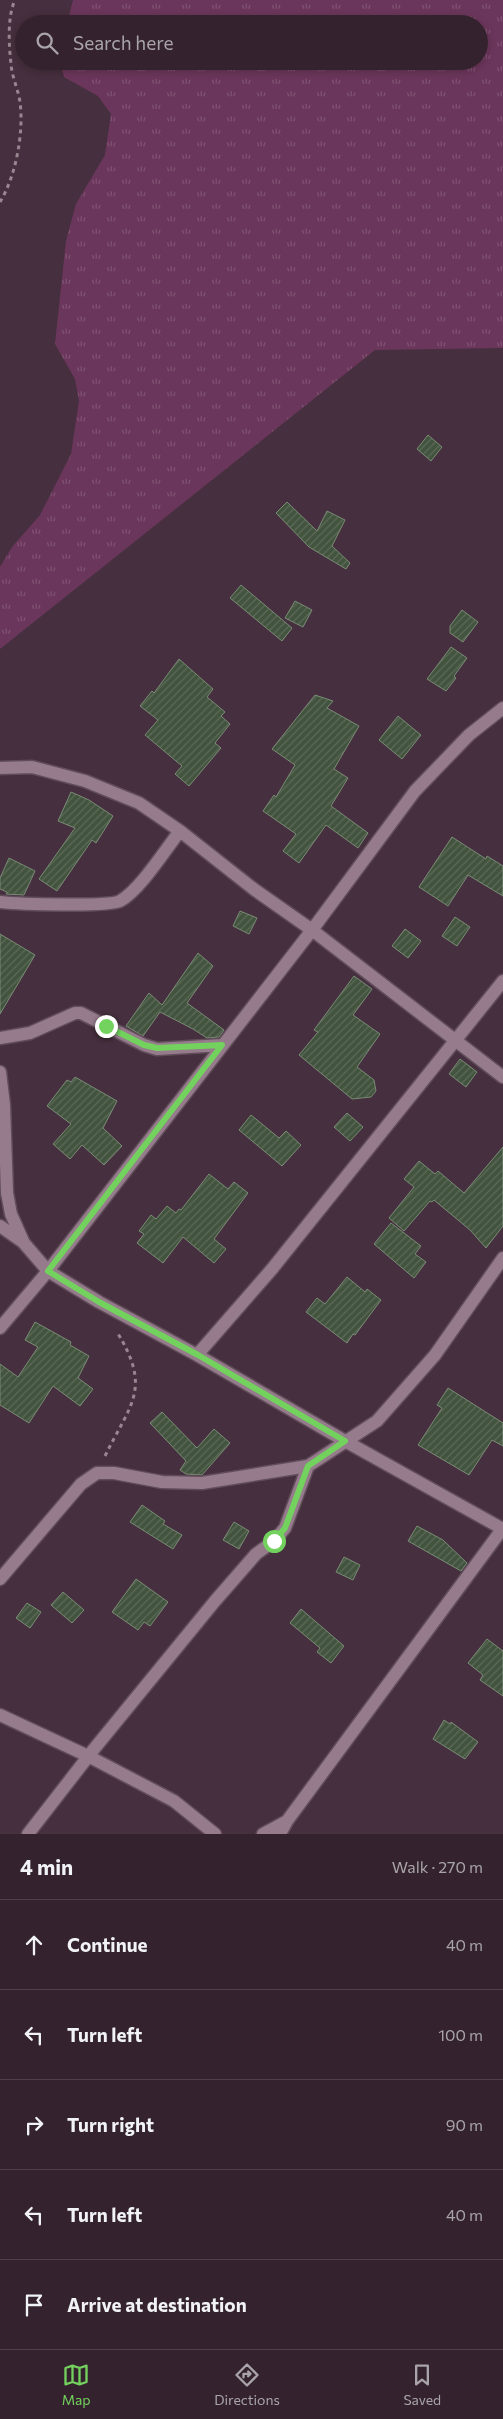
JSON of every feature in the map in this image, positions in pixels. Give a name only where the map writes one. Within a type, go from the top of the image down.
[{"type":"street","points":[[0,1328],[48,1271],[312,930],[415,791],[468,735],[503,708]]},
{"type":"street","points":[[0,768],[32,767],[86,781],[139,803],[180,831],[255,890],[312,930],[503,1077]]},
{"type":"street","points":[[0,902],[38,905],[118,902],[134,890],[180,831]]},
{"type":"street","points":[[198,1355],[272,1269],[374,1139],[456,1042],[503,982]]},
{"type":"street","points":[[0,1038],[30,1033],[62,1018],[81,1013],[144,1045],[157,1048],[222,1045]]},
{"type":"street","points":[[0,1072],[4,1105],[7,1193],[11,1214],[23,1242]]},
{"type":"street","points":[[0,1226],[23,1242],[48,1271],[99,1302],[198,1355],[345,1441],[503,1528],[287,1821],[280,1834]]},
{"type":"street","points":[[0,1579],[81,1484],[97,1473],[114,1473],[162,1482],[202,1483],[308,1466],[376,1421],[435,1355],[503,1258]]},
{"type":"street","points":[[28,1834],[88,1756],[215,1601],[256,1554],[274,1541],[285,1528],[308,1466]]},
{"type":"street","points":[[0,1715],[88,1756],[174,1801],[215,1834]]},
{"type":"street","points":[[263,1834],[287,1821]]},
{"type":"path","points":[[0,202],[6,192],[18,152],[20,103],[11,65],[11,9],[15,0]]},
{"type":"path","points":[[97,1473],[128,1414],[134,1395],[136,1375],[130,1353],[114,1327]]},
{"type":"green space","points":[[73,0],[503,0],[503,348],[375,350],[0,649],[0,567],[12,547],[40,515],[71,454],[79,401],[75,379],[55,344],[66,241],[76,204],[105,155],[111,114],[98,96],[64,77],[62,70],[488,70],[488,15],[69,15]]},
{"type":"building","points":[[428,435],[442,447],[431,461],[417,449]]},
{"type":"building","points":[[287,502],[317,531],[327,511],[345,520],[332,546],[350,563],[346,569],[309,547],[276,513]]},
{"type":"building","points":[[241,585],[292,628],[282,641],[230,598]]},
{"type":"building","points":[[295,601],[312,610],[303,627],[285,618]]},
{"type":"building","points":[[462,610],[478,622],[463,642],[450,633],[450,626]]},
{"type":"building","points":[[451,647],[467,658],[446,691],[427,679]]},
{"type":"building","points":[[179,659],[213,689],[207,697],[225,712],[221,716],[230,724],[215,743],[221,748],[189,786],[175,774],[182,766],[145,735],[158,720],[140,706],[152,691],[154,693]]},
{"type":"building","points":[[315,695],[333,701],[327,708],[359,726],[334,769],[348,778],[331,806],[368,833],[358,848],[326,825],[299,863],[283,851],[296,834],[263,811],[274,795],[276,797],[295,765],[272,749]]},
{"type":"building","points":[[398,716],[421,735],[402,759],[379,740]]},
{"type":"building","points":[[71,792],[89,800],[113,816],[96,843],[92,840],[57,891],[39,879],[75,828],[58,821]]},
{"type":"building","points":[[452,837],[486,859],[487,856],[503,866],[503,896],[468,875],[448,906],[419,887]]},
{"type":"building","points":[[9,858],[35,871],[24,895],[6,894],[7,892],[0,889],[0,878]]},
{"type":"building","points":[[240,911],[257,918],[249,934],[233,926]]},
{"type":"building","points":[[455,917],[470,927],[457,946],[442,936]]},
{"type":"building","points":[[405,929],[421,941],[408,958],[392,946]]},
{"type":"building","points":[[0,934],[35,955],[0,1014]]},
{"type":"building","points":[[198,953],[213,966],[187,1003],[224,1030],[219,1037],[207,1038],[160,1012],[143,1036],[126,1026],[149,993],[162,1005]]},
{"type":"building","points":[[354,976],[372,989],[353,1015],[380,1034],[357,1067],[374,1080],[376,1091],[371,1097],[352,1099],[299,1055],[318,1032],[314,1030]]},
{"type":"building","points":[[460,1059],[477,1072],[466,1087],[449,1074]]},
{"type":"building","points":[[75,1077],[117,1101],[103,1128],[122,1146],[104,1165],[82,1145],[70,1159],[53,1144],[71,1124],[47,1106],[67,1080],[71,1082]]},
{"type":"building","points":[[347,1113],[363,1127],[350,1141],[334,1127]]},
{"type":"building","points":[[251,1115],[279,1138],[286,1131],[301,1145],[282,1166],[239,1130]]},
{"type":"building","points":[[503,1147],[503,1226],[486,1248],[470,1230],[434,1200],[430,1201],[404,1231],[389,1218],[414,1187],[404,1179],[419,1161],[435,1174],[438,1171],[464,1193]]},
{"type":"building","points":[[209,1174],[228,1189],[234,1182],[248,1193],[214,1239],[226,1249],[214,1263],[183,1237],[163,1263],[137,1243],[144,1234],[139,1231],[151,1215],[156,1219],[167,1206],[176,1213],[179,1209],[181,1210]]},
{"type":"building","points":[[391,1223],[421,1246],[415,1254],[426,1262],[414,1278],[374,1244]]},
{"type":"building","points":[[347,1277],[365,1292],[367,1289],[381,1300],[347,1343],[306,1312],[317,1298],[325,1304]]},
{"type":"building","points":[[35,1322],[71,1342],[70,1345],[89,1356],[78,1378],[93,1389],[80,1406],[53,1386],[29,1423],[0,1405],[0,1364],[18,1377],[38,1347],[25,1340]]},
{"type":"building","points":[[448,1388],[503,1423],[503,1446],[492,1440],[469,1475],[418,1445],[442,1408],[437,1405]]},
{"type":"building","points":[[162,1412],[197,1448],[214,1429],[230,1443],[202,1475],[186,1474],[180,1470],[186,1461],[150,1423]]},
{"type":"building","points":[[142,1505],[165,1521],[163,1524],[182,1535],[173,1549],[130,1522]]},
{"type":"building","points":[[234,1522],[249,1531],[239,1549],[223,1540]]},
{"type":"building","points":[[417,1526],[443,1540],[467,1563],[461,1571],[408,1541]]},
{"type":"building","points":[[344,1557],[360,1565],[353,1580],[336,1572]]},
{"type":"building","points":[[136,1579],[168,1602],[150,1626],[144,1622],[138,1630],[112,1612]]},
{"type":"building","points":[[63,1592],[84,1610],[72,1623],[51,1605]]},
{"type":"building","points":[[27,1603],[41,1612],[30,1628],[16,1618]]},
{"type":"building","points":[[301,1609],[344,1646],[331,1663],[317,1652],[320,1648],[290,1623]]},
{"type":"building","points":[[487,1639],[503,1651],[503,1696],[480,1680],[483,1675],[468,1663]]},
{"type":"building","points":[[444,1720],[450,1724],[451,1722],[478,1742],[465,1759],[433,1739]]},
{"type":"route","points":[[106,1026],[144,1045],[157,1048],[174,1049],[222,1045],[48,1271],[99,1302],[198,1355],[345,1441],[308,1466],[285,1528],[274,1541]]}]
